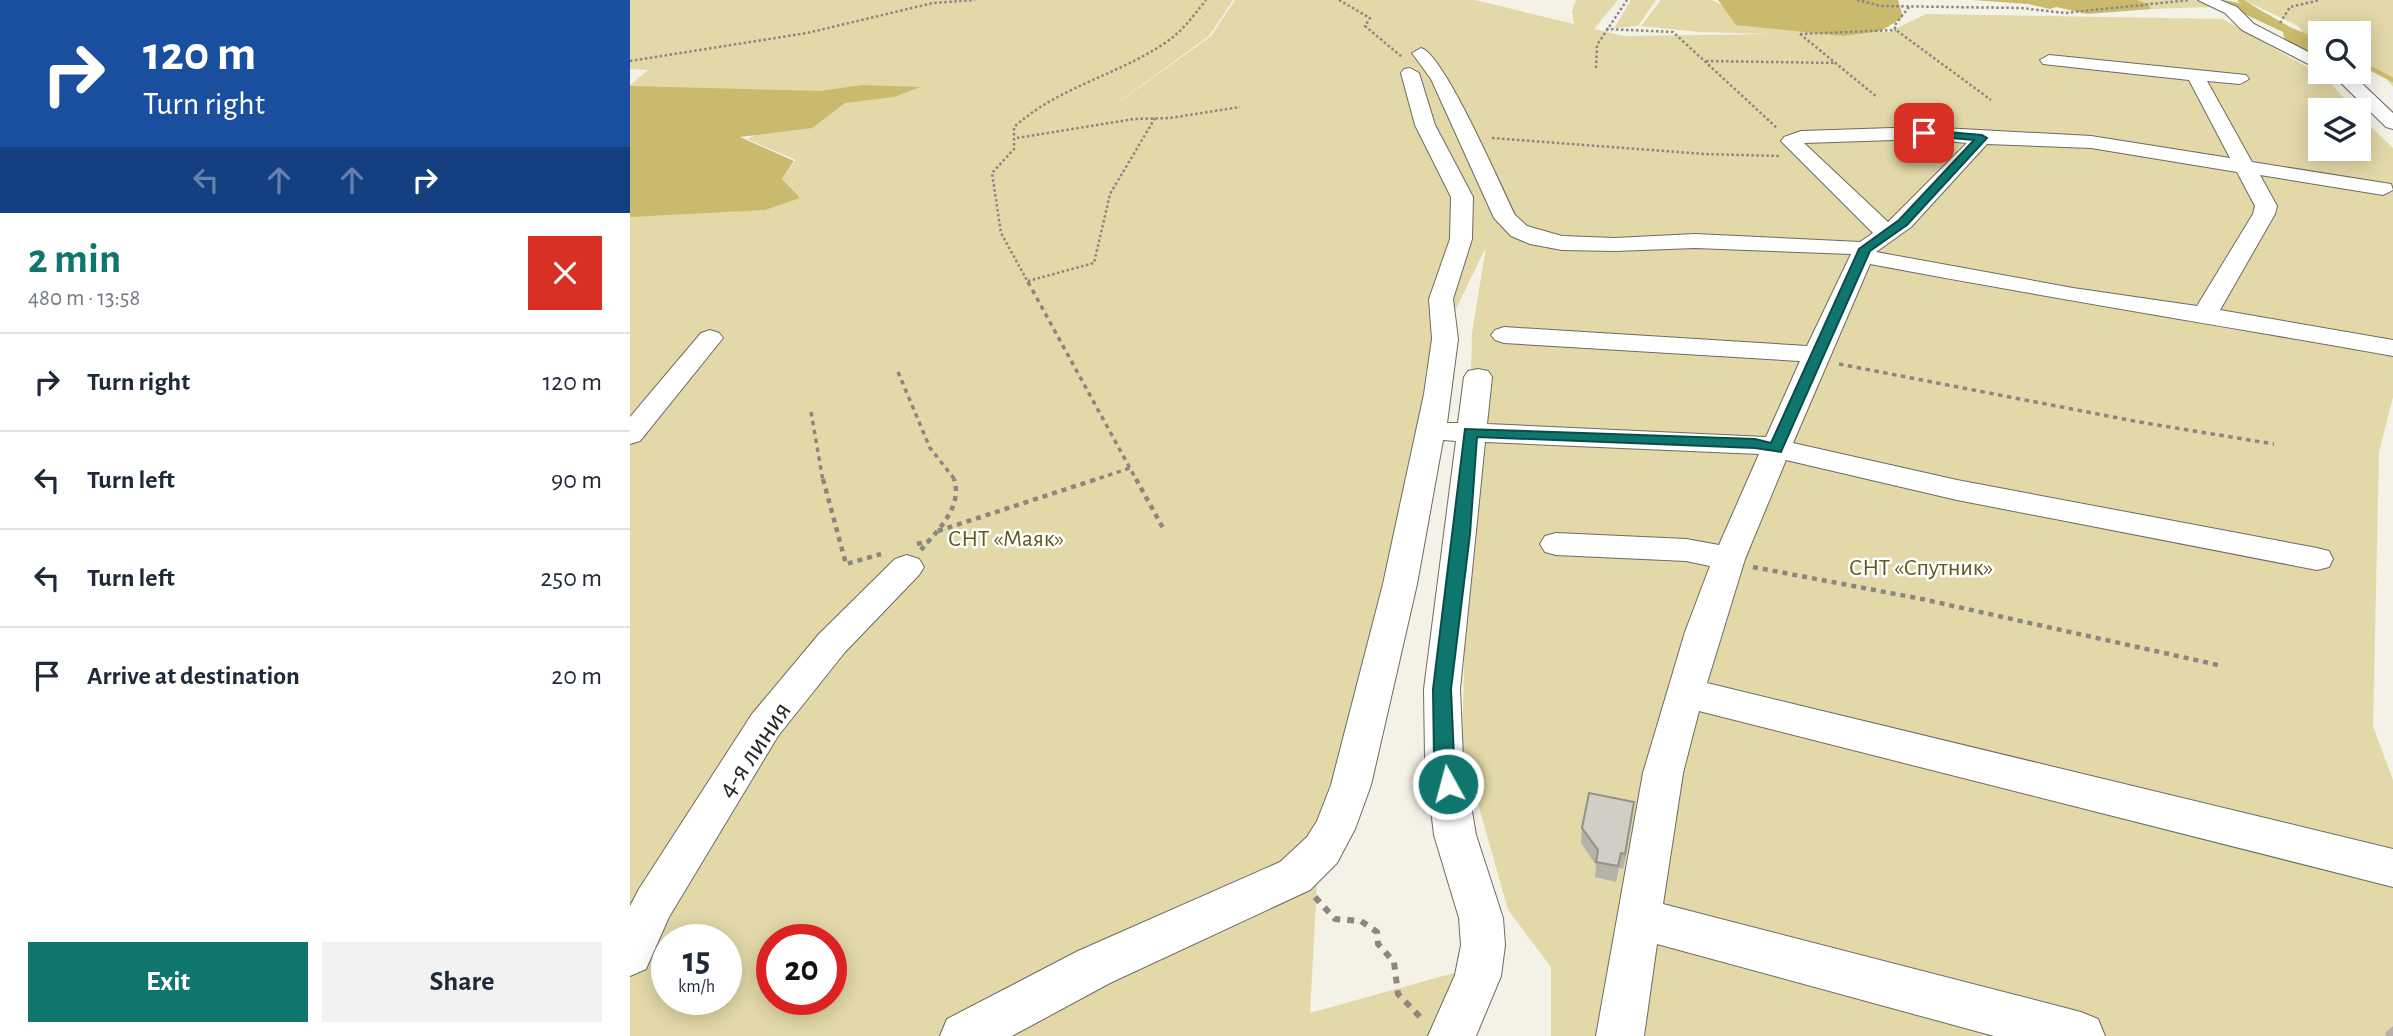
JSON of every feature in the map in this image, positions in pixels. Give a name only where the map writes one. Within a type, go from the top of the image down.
[{"type":"street","points":[[2206,0],[2231,10],[2248,26],[2308,58]]},
{"type":"street","points":[[2049,60],[2240,79]]},
{"type":"street","points":[[1416,63],[1440,79],[1505,218],[1512,229],[1528,237],[1576,244],[1635,245],[1683,240],[1871,247],[2073,295],[2202,314],[2393,348]]},
{"type":"street","points":[[964,1036],[1094,967],[1295,876],[1322,850],[1334,829],[1351,785],[1400,584],[1445,339],[1441,299],[1461,239],[1461,197],[1425,125],[1416,63]]},
{"type":"street","points":[[2195,75],[2265,200],[2264,214],[2217,297],[2202,314]]},
{"type":"street","points":[[2352,84],[2393,123]]},
{"type":"street","points":[[1620,1036],[1663,773],[1688,694],[1703,632],[1729,561],[1815,356],[1871,247],[1873,219],[1791,141],[1801,137],[1924,133],[1982,138],[2064,139],[2383,189]]},
{"type":"street","points":[[1871,247],[1903,222],[1982,138]]},
{"type":"street","points":[[1504,335],[1815,356]]},
{"type":"street","points":[[630,435],[710,338]]},
{"type":"street","points":[[1441,1032],[1478,976],[1483,945],[1481,918],[1455,835],[1444,758],[1442,689],[1462,534],[1470,432],[1478,377]]},
{"type":"street","points":[[1430,431],[1755,444],[1957,490],[2318,559]]},
{"type":"street","points":[[1556,544],[1686,550],[1729,561]]},
{"type":"street","name":"4-я линия","points":[[630,954],[642,905],[765,725],[909,551]]},
{"type":"street","points":[[1688,694],[2393,868]]},
{"type":"street","points":[[1639,918],[2081,1036]]},
{"type":"path","points":[[630,61],[807,33],[933,3],[975,0]]},
{"type":"path","points":[[1163,528],[1001,233],[992,173],[1014,153],[1017,138],[1014,127],[1021,119],[1065,90],[1129,64],[1150,51],[1187,26],[1206,0]]},
{"type":"path","points":[[1339,0],[1370,18],[1366,26],[1404,58],[1416,63]]},
{"type":"path","points":[[1596,68],[1597,45],[1627,0]]},
{"type":"path","points":[[1857,0],[1881,6],[2021,8],[2066,13],[2179,0],[2206,0]]},
{"type":"path","points":[[2281,23],[2290,7],[2320,0]]},
{"type":"path","points":[[1896,30],[1894,26],[1909,7]]},
{"type":"path","points":[[1606,29],[1673,32],[1791,141]]},
{"type":"path","points":[[1877,97],[1800,34],[1896,30],[1991,100]]},
{"type":"path","points":[[1706,61],[1837,63]]},
{"type":"path","points":[[1017,138],[1240,107]]},
{"type":"path","points":[[1028,281],[1094,263],[1110,194],[1155,118]]},
{"type":"path","points":[[1470,141],[1488,138],[1542,140],[1753,157],[1806,155]]},
{"type":"path","points":[[1815,356],[2138,422],[2274,444]]},
{"type":"path","points":[[898,372],[930,448],[956,481],[956,495],[950,514],[938,531],[1130,468]]},
{"type":"path","points":[[811,412],[822,476],[846,564],[909,551]]},
{"type":"path","points":[[1729,561],[1922,599],[2218,665]]},
{"type":"path","points":[[1295,876],[1335,919],[1361,920],[1377,932],[1378,944],[1394,962],[1398,994],[1441,1032]]},
{"type":"green space","points":[[630,0],[1233,0],[1209,36],[1087,125],[1211,36],[1235,0],[1475,0],[1574,24],[1572,11],[1576,0],[1618,0],[1594,29],[1623,36],[1772,34],[1699,32],[1641,26],[1661,0],[1712,0],[1740,14],[1824,33],[1889,32],[1926,14],[2223,19],[2308,68],[2308,84],[2331,84],[2344,98],[2308,98],[2308,161],[2371,161],[2371,127],[2393,148],[2393,397],[2379,452],[2373,726],[2393,780],[2393,1036],[1551,1036],[1551,967],[1508,910],[1462,747],[1472,333],[1486,247],[1426,371],[1415,455],[1320,828],[1310,1013],[1461,971],[1440,1036],[630,1036],[630,186],[787,184],[782,179],[796,160],[747,139],[830,99],[630,89],[630,85],[648,70],[630,69]]},
{"type":"green space","points":[[1631,0],[1656,0],[1638,26],[1614,28]]},
{"type":"green space","points":[[2137,0],[2208,0],[2212,7],[2151,9],[2148,4]]},
{"type":"green space","points":[[2244,0],[2393,0],[2393,87],[2382,73],[2371,70],[2371,21],[2308,21],[2308,41],[2298,26]]},
{"type":"shaded area","points":[[1718,0],[1898,0],[1903,17],[1881,31],[1843,36],[1736,25]]},
{"type":"shaded area","points":[[1972,0],[2137,0],[2148,4],[2151,9],[2087,14],[2056,7],[2050,9],[2028,4]]},
{"type":"shaded area","points":[[2215,0],[2258,9],[2308,38],[2308,60],[2285,44],[2283,32]]},
{"type":"shaded area","points":[[862,85],[920,87],[894,97],[845,103],[812,128],[740,137],[794,161],[782,179],[800,198],[765,210],[630,217],[630,86],[820,91]]},
{"type":"building","points":[[1589,793],[1634,802],[1625,854],[1621,853],[1618,866],[1596,862],[1598,850],[1582,828]]},
{"type":"waterway","points":[[2240,0],[2281,26],[2308,37]]},
{"type":"waterway","points":[[2371,68],[2393,80]]},
{"type":"route","points":[[1448,784],[1444,758],[1442,689],[1462,534],[1470,432],[1755,444],[1776,449],[1865,249],[1903,222],[1982,138],[1924,133]]},
{"type":"park label","name":"СНТ «Маяк»","points":[[1006,538]]},
{"type":"park label","name":"СНТ «Спутник»","points":[[1921,567]]}]
